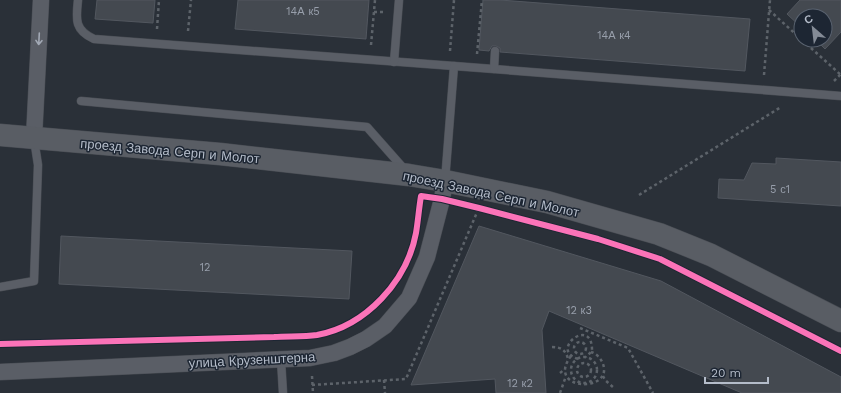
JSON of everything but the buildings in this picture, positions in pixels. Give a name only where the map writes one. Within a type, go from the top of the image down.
[{"type":"street","points":[[34,138],[41,0]]},
{"type":"street","name":"проезд Завода Серп и Молот","points":[[0,135],[220,154],[409,176],[444,190],[547,202],[659,234],[711,255],[841,321]]},
{"type":"street","name":"улица Крузенштерна","points":[[0,372],[316,358],[350,347],[366,339],[385,326],[409,298],[427,257],[444,190]]},
{"type":"lane","points":[[78,0],[76,19],[78,27],[87,36],[94,39],[841,96]]},
{"type":"lane","points":[[394,62],[399,0]]},
{"type":"lane","points":[[494,70],[495,51]]},
{"type":"lane","points":[[444,190],[452,66]]},
{"type":"lane","points":[[81,101],[367,127],[409,176]]},
{"type":"lane","points":[[0,287],[34,281],[38,165],[34,138]]},
{"type":"lane","points":[[281,360],[283,393]]},
{"type":"path","points":[[158,16],[159,0]]},
{"type":"path","points":[[189,18],[191,0]]},
{"type":"path","points":[[370,60],[375,0]]},
{"type":"path","points":[[452,66],[454,0]]},
{"type":"path","points":[[476,68],[482,0]]},
{"type":"path","points":[[762,90],[770,0]]},
{"type":"path","points":[[769,10],[793,31]]},
{"type":"path","points":[[812,48],[841,75]]},
{"type":"path","points":[[638,195],[803,93]]},
{"type":"path","points":[[444,190],[479,208],[487,210]]},
{"type":"path","points":[[312,385],[406,379],[479,208]]},
{"type":"path","points":[[580,328],[628,348],[653,393]]},
{"type":"path","points":[[578,359],[571,356],[568,350],[569,344],[572,338],[584,336],[589,339],[592,345],[591,352],[586,357],[578,359],[573,363],[571,369],[575,380],[580,383],[586,383],[592,381],[596,377],[598,371],[597,365],[594,361],[586,357]]},
{"type":"path","points":[[577,342],[584,343],[586,347],[583,353],[579,354],[574,349],[577,342]]},
{"type":"path","points":[[552,347],[558,347],[564,350],[568,360]]},
{"type":"path","points":[[590,388],[602,379],[603,375],[603,364],[600,356],[591,352]]},
{"type":"path","points":[[571,356],[565,369],[566,376],[575,387]]},
{"type":"path","points":[[586,363],[590,366],[590,374],[582,376],[579,374],[579,366],[586,363]]},
{"type":"path","points":[[560,373],[565,369]]},
{"type":"path","points":[[603,375],[609,384],[614,388]]},
{"type":"path","points":[[560,393],[566,376]]},
{"type":"path","points":[[384,380],[385,393]]},
{"type":"cycle path","points":[[0,344],[301,336],[317,335],[335,330],[352,322],[367,311],[382,299],[394,284],[404,268],[411,251],[416,233],[421,196],[442,199],[598,239],[660,259],[841,351]]}]
